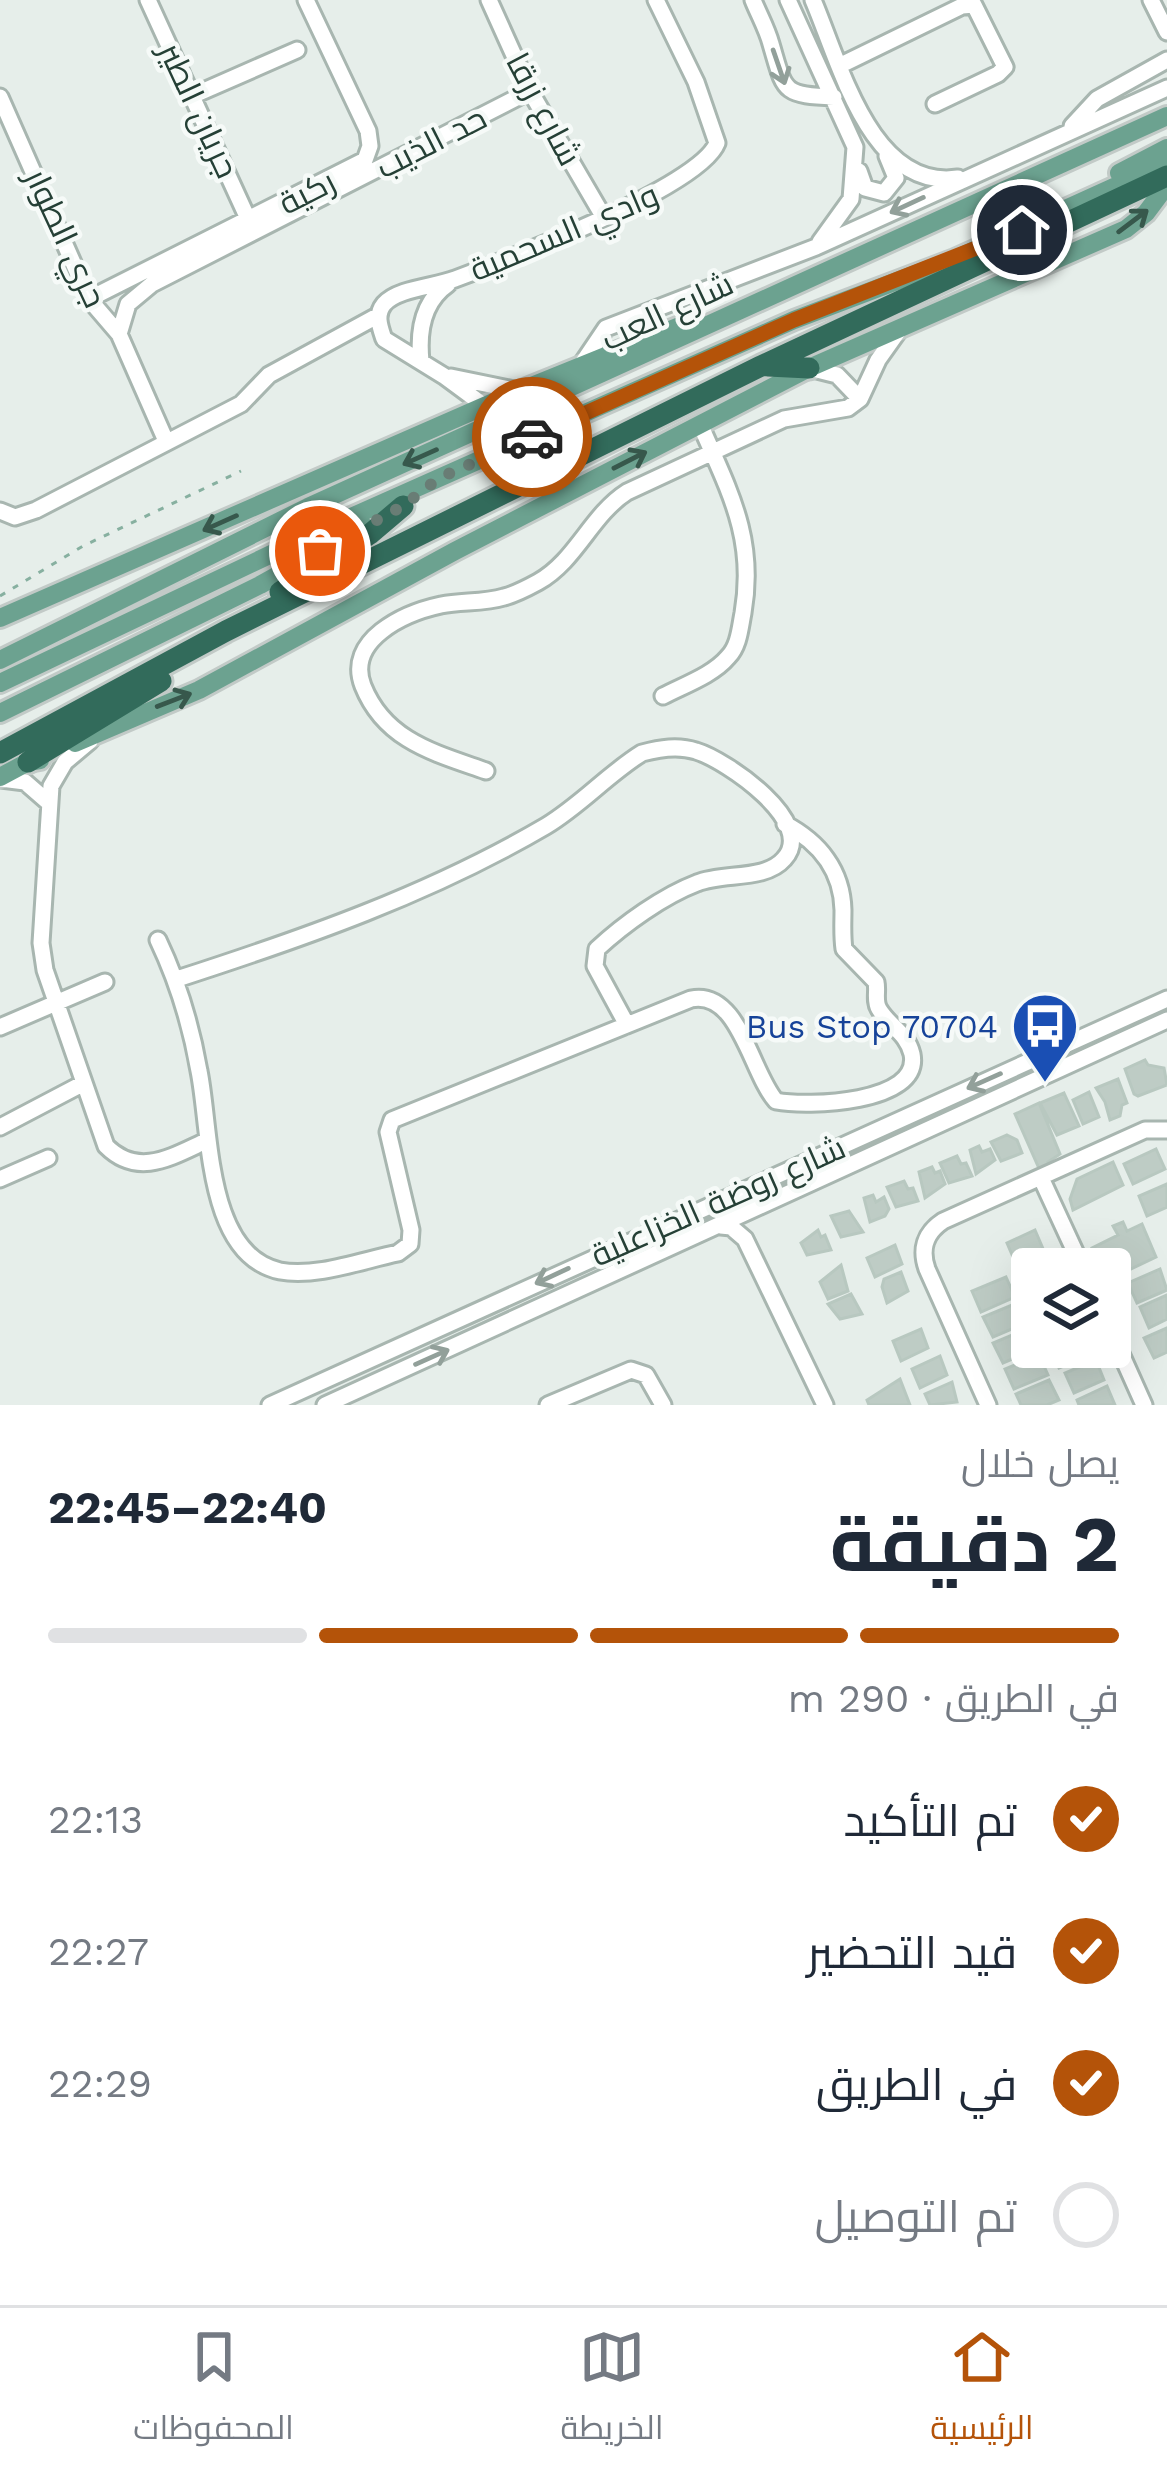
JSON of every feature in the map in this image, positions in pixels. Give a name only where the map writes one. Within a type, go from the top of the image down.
[{"type":"highway","points":[[0,753],[226,631],[761,366],[1167,181]]},
{"type":"highway","points":[[761,366],[809,368]]},
{"type":"highway","points":[[226,631],[370,534],[403,506]]},
{"type":"highway","points":[[28,762],[233,638],[268,611]]},
{"type":"main road","name":"شارع العب","points":[[0,660],[308,507],[1167,116]]},
{"type":"main road","points":[[1022,230],[1167,148]]},
{"type":"main road","name":"شارع العب","points":[[0,682],[187,592],[794,320],[1022,230],[1167,163]]},
{"type":"main road","points":[[0,778],[199,690],[809,368],[1126,229],[1146,213],[1167,181]]},
{"type":"main road","points":[[0,618],[580,364],[831,267]]},
{"type":"main road","points":[[0,712],[260,585],[403,506],[439,478]]},
{"type":"street","name":"جريان الطير","points":[[148,0],[249,221]]},
{"type":"street","name":"ركية","points":[[89,299],[328,188],[365,160],[370,138],[306,0]]},
{"type":"street","name":"شارع زرقا","points":[[489,0],[530,92],[603,216]]},
{"type":"street","name":"وادي السحمية","points":[[0,511],[9,517],[29,514],[241,404],[269,375],[379,315],[393,297],[452,280],[656,196],[706,162],[717,143],[696,82],[656,0]]},
{"type":"street","points":[[753,0],[785,86],[803,95],[834,97]]},
{"type":"street","points":[[788,0],[850,131],[865,188],[884,194],[896,178],[813,0]]},
{"type":"street","points":[[1155,0],[1167,18]]},
{"type":"street","points":[[1155,0],[1167,32]]},
{"type":"street","points":[[841,65],[962,6],[974,5],[1005,67],[934,104]]},
{"type":"street","points":[[192,96],[297,50]]},
{"type":"street","name":"شارع العب","points":[[1069,131],[1097,99],[1167,60]]},
{"type":"street","name":"شارع العب","points":[[580,364],[606,328],[816,247],[1167,88]]},
{"type":"street","name":"حد الذيب","points":[[119,334],[128,304],[142,290],[328,188],[530,92]]},
{"type":"street","name":"جري الطوار","points":[[0,97],[89,299],[119,334],[166,441]]},
{"type":"street","points":[[883,150],[916,173],[948,180],[968,177]]},
{"type":"street","points":[[816,247],[851,199],[856,156]]},
{"type":"street","name":"وادي السحمية","points":[[421,361],[422,321],[434,296],[452,280]]},
{"type":"street","points":[[379,315],[384,339],[486,407]]},
{"type":"street","points":[[486,771],[415,744],[383,721],[360,676],[364,650],[383,630],[410,615],[446,604],[501,598],[535,584],[558,569],[618,498],[784,419],[841,411],[860,400],[878,360],[900,329]]},
{"type":"street","points":[[809,368],[837,375],[860,400]]},
{"type":"street","points":[[445,376],[519,391]]},
{"type":"street","points":[[663,695],[729,657],[739,633],[747,574],[744,529],[700,424]]},
{"type":"street","points":[[0,607],[48,598]]},
{"type":"street","points":[[95,733],[57,773],[48,802],[42,957],[106,1146],[129,1162],[157,1163],[206,1142]]},
{"type":"street","points":[[177,980],[344,923],[463,871],[549,824],[622,765],[659,748],[696,751],[719,760],[760,789],[785,824],[792,842],[789,854],[767,871],[698,882],[597,949],[595,966],[627,1025]]},
{"type":"street","points":[[0,778],[25,782],[48,802]]},
{"type":"street","points":[[158,940],[177,980],[200,1074],[206,1142],[236,1241],[265,1266],[303,1272],[398,1252],[412,1237],[388,1132],[392,1120],[691,999],[711,998],[727,1011],[771,1096],[784,1103],[856,1100],[892,1086],[908,1073],[913,1063],[909,1046],[877,1006],[876,982],[844,949],[842,896],[832,868],[809,837],[785,824]]},
{"type":"street","points":[[0,1027],[105,982]]},
{"type":"street","name":"شارع روضة الخزاعلية","points":[[270,1405],[1167,999]]},
{"type":"street","name":"شارع روضة الخزاعلية","points":[[325,1405],[1167,1020]]},
{"type":"street","points":[[1124,1039],[1167,1032]]},
{"type":"street","points":[[0,1127],[82,1084]]},
{"type":"street","points":[[988,1405],[927,1269],[925,1242],[943,1221],[1144,1130],[1167,1130]]},
{"type":"street","points":[[0,1179],[48,1158]]},
{"type":"street","points":[[1041,1178],[1073,1248]]},
{"type":"street","points":[[755,1209],[751,1228],[755,1243],[828,1403]]},
{"type":"street","points":[[718,1226],[731,1226],[745,1239],[828,1403]]},
{"type":"street","points":[[1127,1368],[1144,1405]]},
{"type":"street","points":[[548,1405],[631,1370],[651,1379],[663,1405]]},
{"type":"path","points":[[0,596],[83,546],[241,471]]},
{"type":"building","points":[[1145,1060],[1164,1068],[1167,1085],[1138,1096],[1125,1069]]},
{"type":"building","points":[[1118,1079],[1127,1103],[1120,1116],[1110,1120],[1096,1088]]},
{"type":"building","points":[[1089,1092],[1099,1117],[1083,1124],[1073,1100]]},
{"type":"building","points":[[1064,1093],[1079,1126],[1057,1135],[1040,1103]]},
{"type":"building","points":[[1039,1103],[1060,1154],[1048,1162],[1052,1170],[1041,1173],[1015,1114]]},
{"type":"building","points":[[1007,1135],[1017,1140],[1022,1153],[1001,1161],[991,1142]]},
{"type":"building","points":[[979,1146],[982,1152],[990,1149],[995,1160],[976,1174],[970,1150]]},
{"type":"building","points":[[1156,1149],[1165,1169],[1133,1184],[1124,1164]]},
{"type":"building","points":[[957,1156],[972,1176],[949,1183],[940,1163]]},
{"type":"building","points":[[1113,1162],[1123,1185],[1073,1210],[1070,1199],[1077,1179]]},
{"type":"building","points":[[932,1167],[935,1173],[940,1171],[945,1184],[925,1198],[919,1172]]},
{"type":"building","points":[[904,1181],[918,1201],[896,1207],[887,1187]]},
{"type":"building","points":[[1167,1184],[1167,1207],[1147,1216],[1139,1196]]},
{"type":"building","points":[[873,1195],[876,1202],[884,1197],[889,1209],[870,1222],[864,1198]]},
{"type":"building","points":[[849,1211],[863,1232],[841,1237],[831,1216]]},
{"type":"building","points":[[1123,1222],[1127,1231],[1142,1224],[1156,1257],[1131,1269],[1131,1248],[1092,1248],[1118,1235],[1113,1226]]},
{"type":"building","points":[[818,1230],[831,1250],[807,1255],[801,1243]]},
{"type":"building","points":[[1035,1230],[1043,1248],[1011,1248],[1011,1252],[1007,1243]]},
{"type":"building","points":[[895,1245],[902,1264],[875,1277],[867,1258]]},
{"type":"building","points":[[841,1265],[848,1291],[828,1299],[820,1282]]},
{"type":"building","points":[[1160,1269],[1167,1290],[1137,1303],[1131,1282]]},
{"type":"building","points":[[901,1272],[908,1291],[887,1303],[884,1279]]},
{"type":"building","points":[[1006,1277],[1011,1299],[981,1312],[972,1291]]},
{"type":"building","points":[[851,1294],[862,1314],[840,1319],[828,1304]]},
{"type":"building","points":[[1167,1295],[1167,1319],[1149,1328],[1140,1307]]},
{"type":"building","points":[[1011,1305],[1011,1329],[993,1337],[983,1317]]},
{"type":"building","points":[[1167,1328],[1167,1352],[1154,1358],[1144,1338]]},
{"type":"building","points":[[921,1329],[928,1348],[901,1361],[893,1341]]},
{"type":"building","points":[[1011,1336],[1011,1360],[1003,1363],[993,1343]]},
{"type":"building","points":[[940,1356],[947,1375],[920,1388],[912,1369]]},
{"type":"building","points":[[1045,1368],[1048,1375],[1014,1389],[1005,1369]]},
{"type":"building","points":[[1099,1368],[1104,1380],[1074,1393],[1065,1373]]},
{"type":"building","points":[[900,1379],[910,1405],[869,1405],[867,1400]]},
{"type":"building","points":[[1049,1380],[1059,1400],[1021,1405],[1016,1394]]},
{"type":"building","points":[[952,1382],[957,1402],[930,1405],[925,1394]]},
{"type":"building","points":[[1107,1386],[1115,1405],[1079,1405],[1077,1400]]},
{"type":"way so far","points":[[320,551],[403,506],[439,478],[532,437]]},
{"type":"place","name":"Bus Stop 70704","points":[[1045,1085]]},
{"type":"route","points":[[532,437],[794,320],[1022,230]]}]
